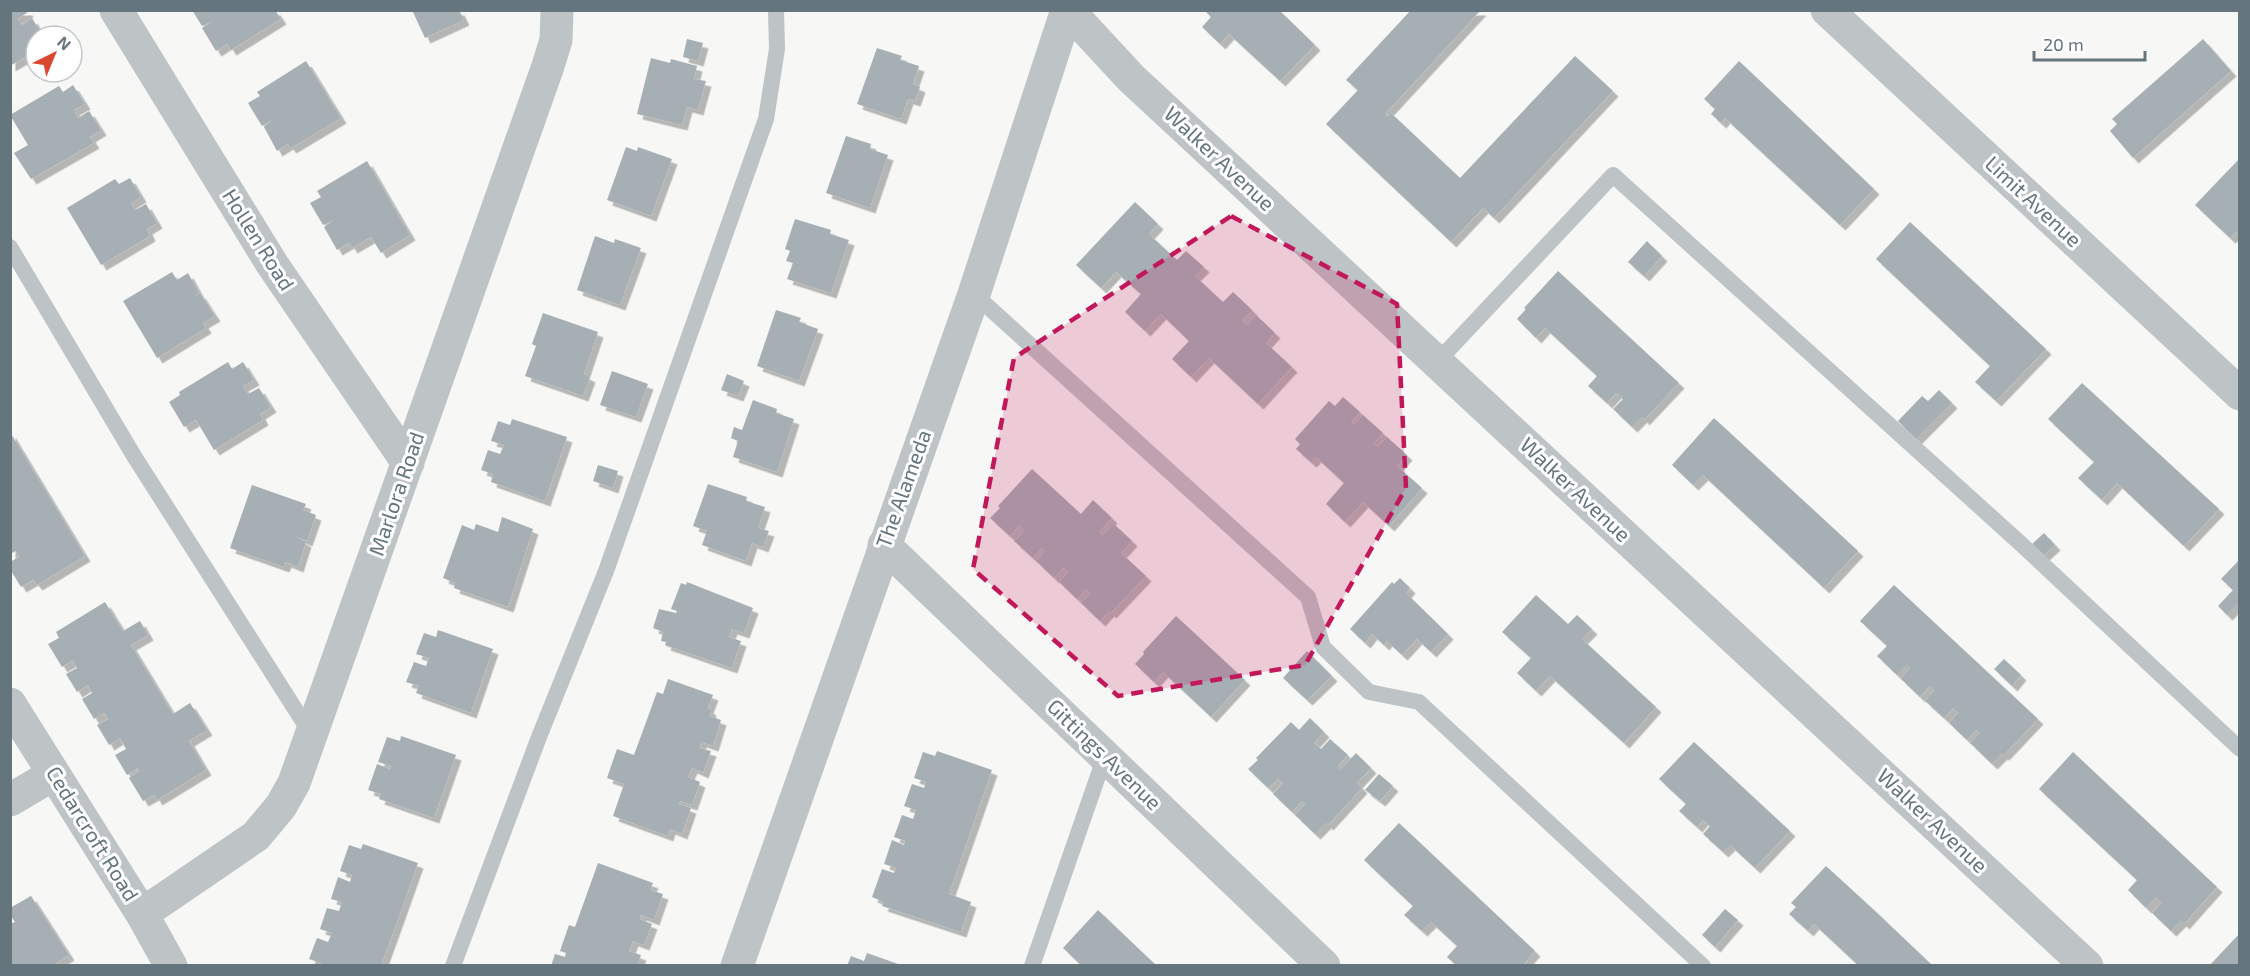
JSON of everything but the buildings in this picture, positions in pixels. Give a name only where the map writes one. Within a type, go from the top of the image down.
[{"type":"street","name":"Hollen Road","points":[[117,10],[272,264],[408,463]]},
{"type":"street","name":"Marlora Road","points":[[142,914],[256,837],[294,783],[554,49],[557,10]]},
{"type":"street","name":"The Alameda","points":[[737,966],[974,294],[1068,10]]},
{"type":"street","name":"Walker Avenue","points":[[1068,10],[1131,78],[2087,966]]},
{"type":"street","name":"Limit Avenue","points":[[1827,10],[2240,394]]},
{"type":"street","name":"Gittings Avenue","points":[[884,545],[1324,966]]},
{"type":"street","name":"Cedarcroft Road","points":[[10,704],[142,914],[171,966]]},
{"type":"street","points":[[10,800],[54,774]]},
{"type":"lane","points":[[453,966],[539,737],[606,572],[766,119],[777,49],[776,10]]},
{"type":"lane","points":[[1437,362],[1613,175],[2020,543],[2240,749]]},
{"type":"lane","points":[[10,247],[134,456],[311,734]]},
{"type":"lane","points":[[974,294],[1308,597],[1323,647],[1369,692],[1419,702],[1703,966]]},
{"type":"lane","points":[[1032,966],[1105,756]]},
{"type":"highlighted area","points":[[1231,216],[1397,304],[1406,488],[1305,665],[1118,696],[973,569],[1014,358]]}]
